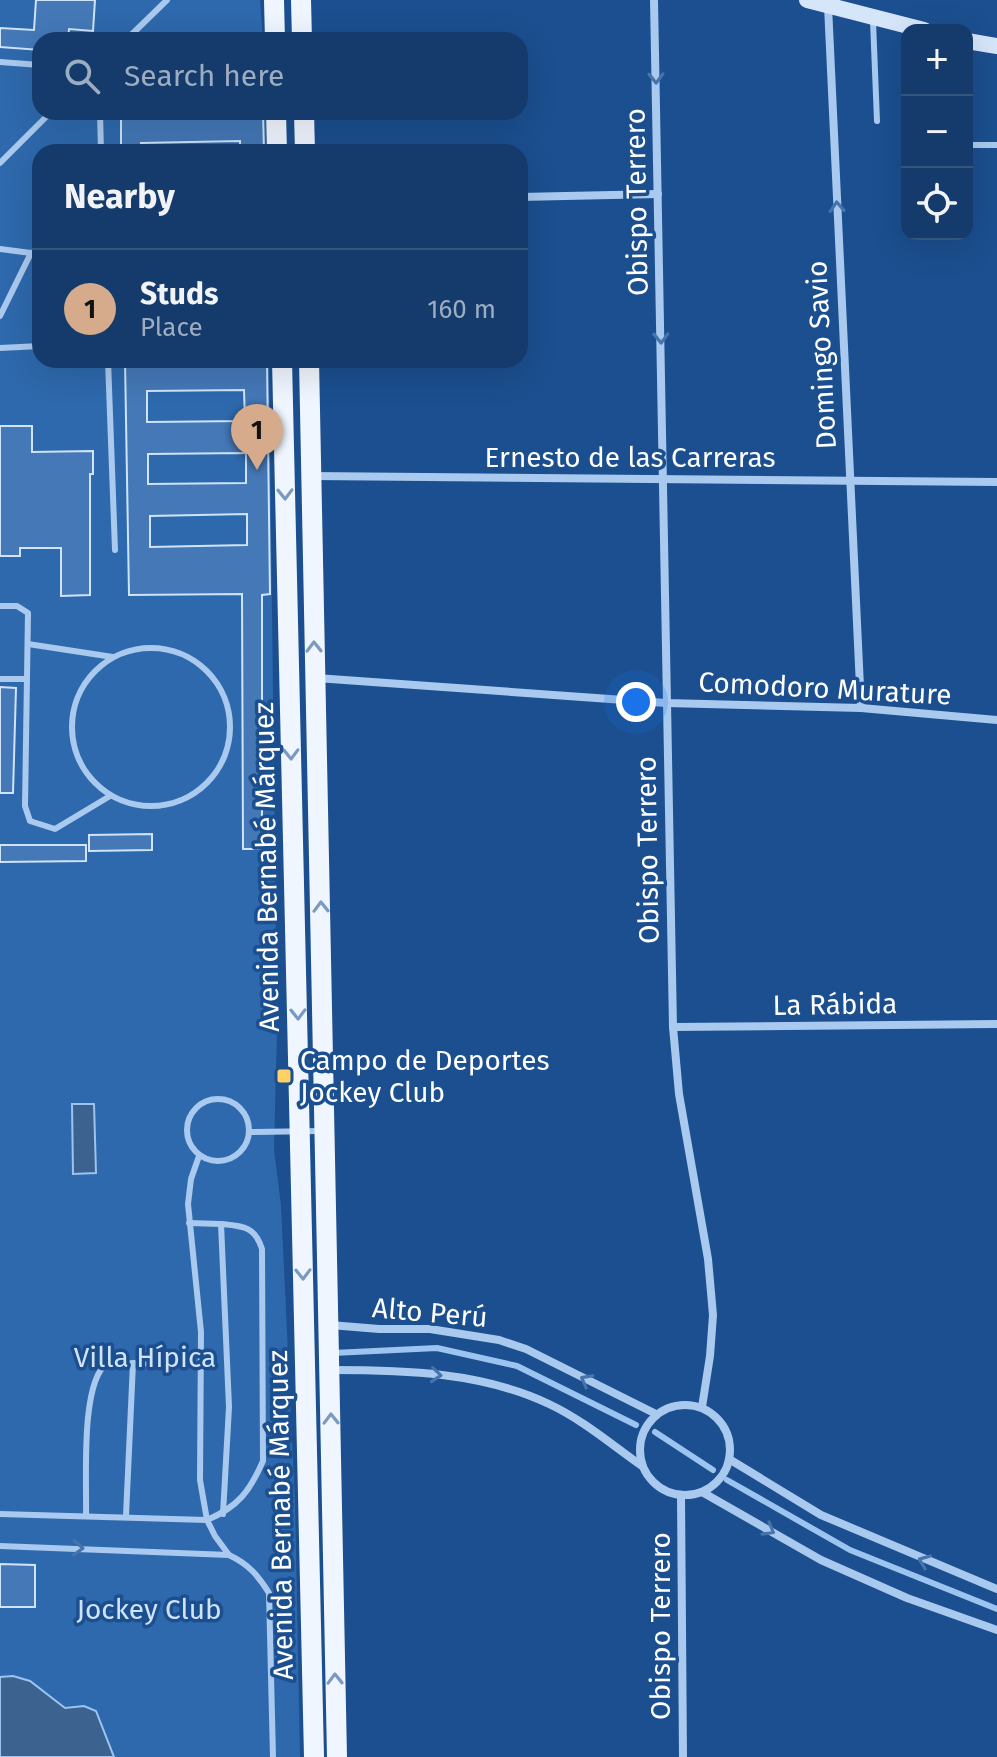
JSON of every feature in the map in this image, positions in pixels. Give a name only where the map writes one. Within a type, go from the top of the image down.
[{"type":"main road","points":[[274,0],[275,32]]},
{"type":"main road","points":[[301,0],[302,32]]},
{"type":"main road","points":[[807,0],[901,24]]},
{"type":"main road","points":[[973,42],[997,46]]},
{"type":"main road","points":[[276,120],[277,144]]},
{"type":"main road","points":[[304,120],[305,144]]},
{"type":"main road","name":"Avenida Bernabé Márquez","points":[[282,368],[314,1757]]},
{"type":"main road","name":"Avenida Bernabé Márquez","points":[[309,368],[337,1757]]},
{"type":"street","name":"Obispo Terrero","points":[[654,0],[673,1027],[679,1094],[708,1259],[713,1315],[702,1407]]},
{"type":"street","name":"Domingo Savio","points":[[828,3],[861,708]]},
{"type":"street","points":[[528,197],[658,194]]},
{"type":"street","name":"Ernesto de las Carreras","points":[[310,476],[997,482]]},
{"type":"street","name":"Comodoro Murature","points":[[315,678],[666,703],[861,708],[997,720]]},
{"type":"street","name":"La Rábida","points":[[673,1027],[997,1024]]},
{"type":"street","name":"Alto Perú","points":[[328,1325],[430,1329],[499,1340],[526,1349],[656,1414]]},
{"type":"street","points":[[330,1370],[447,1375],[497,1384],[550,1404],[585,1425],[642,1466],[658,1487],[681,1495],[702,1492],[724,1473],[729,1459],[728,1434],[722,1423],[702,1407],[678,1404],[656,1414],[646,1425],[639,1452],[642,1466]]},
{"type":"street","points":[[729,1459],[821,1515],[997,1589]]},
{"type":"street","points":[[702,1492],[821,1560],[907,1598],[997,1630]]},
{"type":"street","name":"Obispo Terrero","points":[[681,1495],[683,1757]]},
{"type":"lane","points":[[134,32],[167,0]]},
{"type":"lane","points":[[873,17],[877,121]]},
{"type":"lane","points":[[0,62],[32,64]]},
{"type":"lane","points":[[0,163],[43,120]]},
{"type":"lane","points":[[100,120],[101,144]]},
{"type":"lane","points":[[973,145],[997,145]]},
{"type":"lane","points":[[0,249],[31,253],[0,316]]},
{"type":"lane","points":[[0,348],[32,346]]},
{"type":"lane","points":[[108,368],[115,550]]},
{"type":"lane","points":[[0,606],[17,606],[28,613],[25,806],[30,821],[55,829],[110,796]]},
{"type":"lane","points":[[28,644],[113,657]]},
{"type":"lane","points":[[139,648],[167,649],[193,658],[214,677],[227,701],[231,729],[226,756],[212,780],[190,798],[164,807],[136,806],[110,796],[89,778],[75,754],[71,726],[77,698],[91,675],[113,657],[139,648]]},
{"type":"lane","points":[[0,679],[26,679]]},
{"type":"lane","points":[[211,1099],[230,1101],[244,1113],[249,1132],[243,1149],[227,1160],[207,1160],[191,1148],[186,1129],[193,1110],[211,1099]]},
{"type":"lane","points":[[249,1132],[325,1131]]},
{"type":"lane","points":[[199,1156],[191,1179],[189,1223],[199,1302],[202,1364],[200,1480],[207,1520],[229,1555]]},
{"type":"lane","points":[[0,1514],[207,1520],[235,1507],[255,1479],[263,1461],[264,1430],[262,1249],[255,1232],[244,1226],[189,1223]]},
{"type":"lane","points":[[221,1224],[229,1407],[223,1514]]},
{"type":"lane","points":[[86,1515],[88,1402],[95,1374],[107,1363],[202,1364]]},
{"type":"lane","points":[[126,1516],[133,1363]]},
{"type":"lane","points":[[0,1546],[229,1555],[242,1561],[257,1573],[269,1593],[273,1757]]},
{"type":"green space","name":"Jockey Club","points":[[0,0],[260,0],[262,32],[32,32],[32,120],[266,120],[266,144],[32,144],[32,368],[269,368],[277,1030],[274,1150],[281,1205],[295,1501],[300,1757],[0,1757]]},
{"type":"shaded area","points":[[72,1104],[94,1104],[96,1173],[73,1174]]},
{"type":"shaded area","points":[[13,1676],[30,1681],[65,1708],[84,1706],[96,1711],[114,1757],[0,1757],[0,1677]]},
{"type":"building","points":[[36,0],[95,0],[93,31],[32,32],[32,49],[0,47],[0,28],[34,30]]},
{"type":"building","points":[[121,120],[263,120],[264,144],[240,144],[240,141],[121,144]]},
{"type":"building","points":[[125,368],[267,368],[270,594],[262,595],[262,707],[273,707],[273,760],[262,760],[262,849],[243,849],[242,594],[129,595]],"holes":[[[244,390],[245,421],[147,422],[147,391]],[[246,453],[246,483],[148,484],[148,454]],[[247,514],[247,545],[150,547],[150,516]]]},
{"type":"building","points":[[0,426],[32,426],[32,452],[93,451],[93,474],[90,474],[90,595],[61,596],[61,548],[20,548],[20,556],[0,556]]},
{"type":"building","points":[[0,687],[16,688],[13,793],[0,793]]},
{"type":"building","points":[[152,834],[152,850],[89,851],[89,835]]},
{"type":"building","points":[[0,845],[86,845],[86,861],[0,862]]},
{"type":"building","points":[[0,1564],[35,1565],[35,1607],[0,1607]]},
{"type":"waterway","points":[[333,1353],[437,1348],[517,1366],[636,1425]]},
{"type":"waterway","points":[[655,1432],[713,1470]]},
{"type":"waterway","points":[[727,1480],[850,1550],[997,1609]]},
{"type":"place","name":"Studs","points":[[257,470]]},
{"type":"place","name":"Campo de Deportes Jockey Club","points":[[284,1076]]},
{"type":"park label","name":"Villa Hípica","points":[[145,1357]]}]
